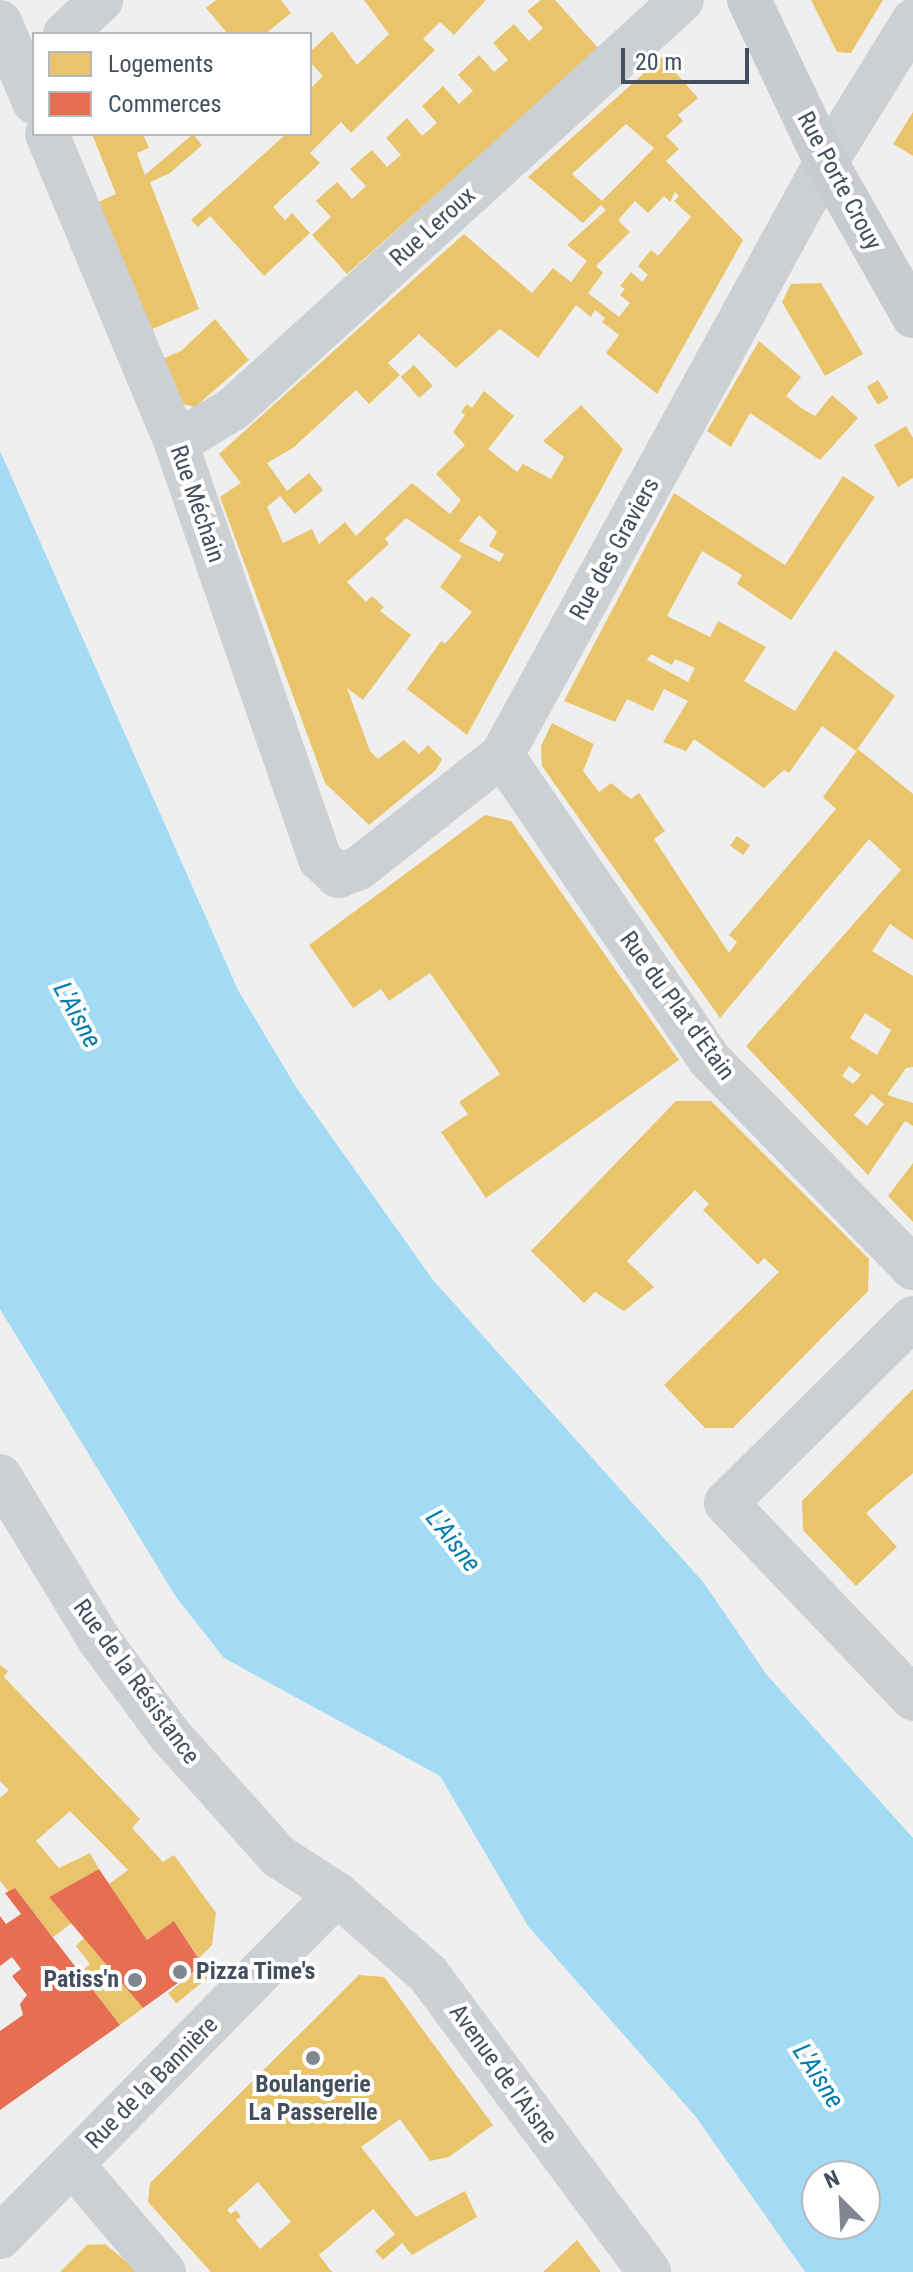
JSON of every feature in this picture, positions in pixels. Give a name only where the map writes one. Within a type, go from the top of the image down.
[{"type":"main road","name":"Rue Porte Crouy","points":[[749,0],[826,162],[913,316]]},
{"type":"main road","name":"Rue de la Résistance","points":[[0,1476],[100,1641],[169,1734],[278,1856],[337,1894]]},
{"type":"main road","name":"Avenue de l'Aisne","points":[[337,1894],[428,1974],[649,2272]]},
{"type":"street","points":[[67,32],[101,0]]},
{"type":"street","name":"Rue Leroux","points":[[176,443],[233,409],[682,0]]},
{"type":"street","name":"Rue des Graviers","points":[[338,876],[359,868],[502,755],[826,162],[913,21]]},
{"type":"street","points":[[0,22],[30,80]]},
{"type":"street","name":"Rue Méchain","points":[[48,136],[176,443],[320,859],[338,876]]},
{"type":"street","name":"Rue du Plat d'Etain","points":[[502,755],[710,1060],[913,1268]]},
{"type":"street","points":[[913,1318],[726,1503],[913,1699]]},
{"type":"street","name":"Rue de la Bannière","points":[[0,2237],[337,1894]]},
{"type":"street","points":[[72,2164],[164,2272]]},
{"type":"water","name":"L'Aisne","points":[[0,451],[238,990],[296,1087],[433,1280],[704,1583],[766,1674],[913,1838],[913,2272],[805,2272],[696,2117],[528,1926],[440,1776],[224,1658],[176,1597],[0,1309]]},
{"type":"building: Logements","points":[[216,0],[281,0],[291,13],[267,32],[226,32],[206,8]]},
{"type":"building: Logements","points":[[364,0],[486,0],[454,35],[440,22],[423,39],[435,50],[351,133],[341,122],[310,153],[320,163],[273,207],[285,220],[292,213],[310,233],[264,276],[210,216],[198,227],[191,220],[284,136],[312,136],[312,87],[323,76],[312,64],[312,50],[332,31],[357,65],[389,34]]},
{"type":"building: Logements","points":[[541,0],[555,0],[599,49],[347,274],[312,235],[331,217],[316,201],[337,182],[352,199],[366,186],[350,169],[372,150],[387,167],[401,155],[386,138],[407,118],[422,136],[437,123],[422,106],[443,86],[459,104],[473,91],[458,75],[479,55],[494,72],[508,60],[493,43],[514,24],[529,41],[543,28],[527,11]]},
{"type":"building: Logements","points":[[811,0],[883,0],[851,53],[837,52]]},
{"type":"building: Logements","points":[[662,57],[698,98],[678,115],[683,121],[666,136],[679,149],[666,161],[743,240],[657,394],[606,353],[619,335],[602,322],[605,318],[595,310],[591,317],[576,305],[538,358],[500,329],[456,368],[419,334],[388,363],[400,375],[369,404],[356,390],[293,448],[267,463],[287,491],[309,473],[323,490],[295,514],[280,496],[267,507],[283,543],[312,529],[319,544],[345,522],[356,536],[412,483],[450,514],[461,500],[436,474],[465,445],[453,432],[465,415],[461,412],[467,404],[472,408],[484,391],[514,416],[488,449],[517,472],[523,464],[551,479],[564,457],[543,441],[581,405],[623,449],[467,735],[407,689],[441,641],[445,644],[472,612],[440,587],[462,556],[406,518],[385,539],[389,544],[347,582],[366,602],[372,596],[384,607],[380,611],[411,635],[363,700],[347,688],[370,751],[378,759],[404,740],[419,754],[428,745],[442,759],[436,770],[369,825],[325,783],[220,497],[241,483],[219,454],[464,234],[532,293],[553,268],[571,282],[587,261],[567,245],[606,210],[601,205],[583,223],[528,177]],"holes":[[[626,124],[654,148],[602,201],[572,174]],[[675,192],[679,196],[674,201],[691,217],[658,256],[651,250],[638,266],[648,275],[642,282],[631,272],[620,286],[625,289],[620,295],[630,303],[619,317],[588,293],[603,273],[596,266],[630,232],[618,220],[635,201],[648,213],[664,196],[670,202]],[[479,515],[497,532],[489,546],[504,554],[500,562],[459,541]]]},
{"type":"building: Logements","points":[[913,112],[913,156],[893,144]]},
{"type":"building: Logements","points":[[93,136],[144,136],[149,148],[137,153],[145,175],[191,136],[195,136],[202,145],[170,173],[150,182],[199,309],[150,330],[96,203],[116,194]]},
{"type":"building: Logements","points":[[821,283],[863,354],[825,376],[782,302],[791,284]]},
{"type":"building: Logements","points":[[215,319],[249,360],[195,407],[182,404],[162,359],[181,351]]},
{"type":"building: Logements","points":[[759,341],[801,377],[786,396],[801,408],[815,416],[832,395],[858,418],[820,460],[750,413],[731,447],[707,431]]},
{"type":"building: Logements","points":[[414,365],[433,386],[419,398],[401,377]]},
{"type":"building: Logements","points":[[878,380],[889,398],[878,405],[867,387]]},
{"type":"building: Logements","points":[[906,426],[913,438],[913,478],[898,487],[874,445]]},
{"type":"building: Logements","points":[[843,476],[875,497],[791,620],[737,584],[742,575],[702,551],[667,616],[710,637],[718,621],[766,647],[744,681],[795,711],[835,650],[895,696],[856,751],[822,726],[789,773],[784,770],[764,788],[694,739],[686,751],[663,742],[688,701],[664,689],[653,711],[627,699],[615,722],[564,701],[674,493],[785,565]],"holes":[[[651,654],[672,665],[675,659],[695,668],[688,682],[647,660]]]},
{"type":"building: Logements","points":[[552,723],[594,744],[583,771],[599,792],[611,783],[631,799],[639,793],[665,831],[654,839],[729,953],[737,942],[729,935],[836,809],[823,797],[858,749],[913,794],[913,940],[890,924],[872,951],[913,976],[913,1067],[906,1068],[887,1095],[913,1103],[913,1126],[905,1121],[868,1175],[746,1046],[901,870],[869,839],[720,1018],[542,766],[541,746]],"holes":[[[865,1013],[891,1030],[877,1055],[850,1038]],[[849,1066],[861,1075],[853,1084],[842,1076]],[[872,1094],[884,1104],[867,1126],[854,1115]]]},
{"type":"building: Logements","points":[[485,815],[511,821],[679,1060],[486,1198],[441,1132],[468,1114],[459,1102],[500,1074],[430,973],[389,1001],[381,989],[353,1008],[309,945]]},
{"type":"building: Logements","points":[[737,836],[750,845],[743,855],[730,846]]},
{"type":"building: Logements","points":[[676,1101],[711,1101],[869,1259],[868,1291],[733,1428],[705,1428],[664,1385],[779,1272],[764,1258],[758,1265],[703,1210],[709,1204],[695,1190],[627,1261],[654,1287],[624,1311],[595,1292],[584,1303],[531,1251]]},
{"type":"building: Logements","points":[[913,1163],[913,1222],[888,1196]]},
{"type":"building: Logements","points":[[913,1389],[913,1473],[866,1513],[897,1547],[856,1586],[803,1530],[802,1501]]},
{"type":"building: Logements","points":[[0,1665],[8,1671],[4,1677],[140,1819],[132,1828],[163,1862],[174,1855],[216,1913],[212,1945],[199,1958],[174,1921],[147,1940],[109,1884],[128,1870],[70,1811],[36,1841],[59,1868],[90,1853],[99,1869],[49,1897],[72,1923],[53,1937],[15,1888],[9,1892],[0,1881],[0,1798],[9,1790],[0,1781]]},
{"type":"building: Logements","points":[[84,1938],[143,2008],[120,2025],[88,1983],[93,1979],[84,1969],[90,1964],[76,1946]]},
{"type":"building: Logements","points":[[203,1965],[211,1975],[176,2003],[168,1993]]},
{"type":"building: Logements","points":[[359,1975],[384,1977],[493,2125],[449,2157],[430,2161],[400,2119],[361,2147],[416,2217],[465,2191],[477,2217],[412,2255],[402,2243],[383,2260],[375,2251],[395,2234],[373,2209],[319,2255],[332,2272],[211,2272],[148,2202],[150,2183]],"holes":[[[258,2182],[291,2222],[260,2249],[236,2220],[241,2217],[236,2210],[231,2214],[227,2210]]]},
{"type":"building: Logements","points":[[577,2240],[601,2272],[543,2272]]},
{"type":"building: Logements","points":[[105,2244],[139,2272],[60,2272],[87,2245]]},
{"type":"building: Commerces","points":[[99,1869],[147,1940],[174,1921],[203,1965],[143,2008],[49,1897]]},
{"type":"building: Commerces","points":[[15,1888],[120,2025],[0,2110],[0,2031],[23,2015],[20,2004],[27,1995],[12,1976],[21,1969],[12,1957],[0,1966],[0,1916],[6,1924],[21,1914],[5,1893]]},
{"type":"place","name":"Pizza Time's","points":[[180,1972]]},
{"type":"place","name":"Patiss'n","points":[[135,1980]]},
{"type":"place","name":"Boulangerie La Passerelle","points":[[313,2058]]}]
